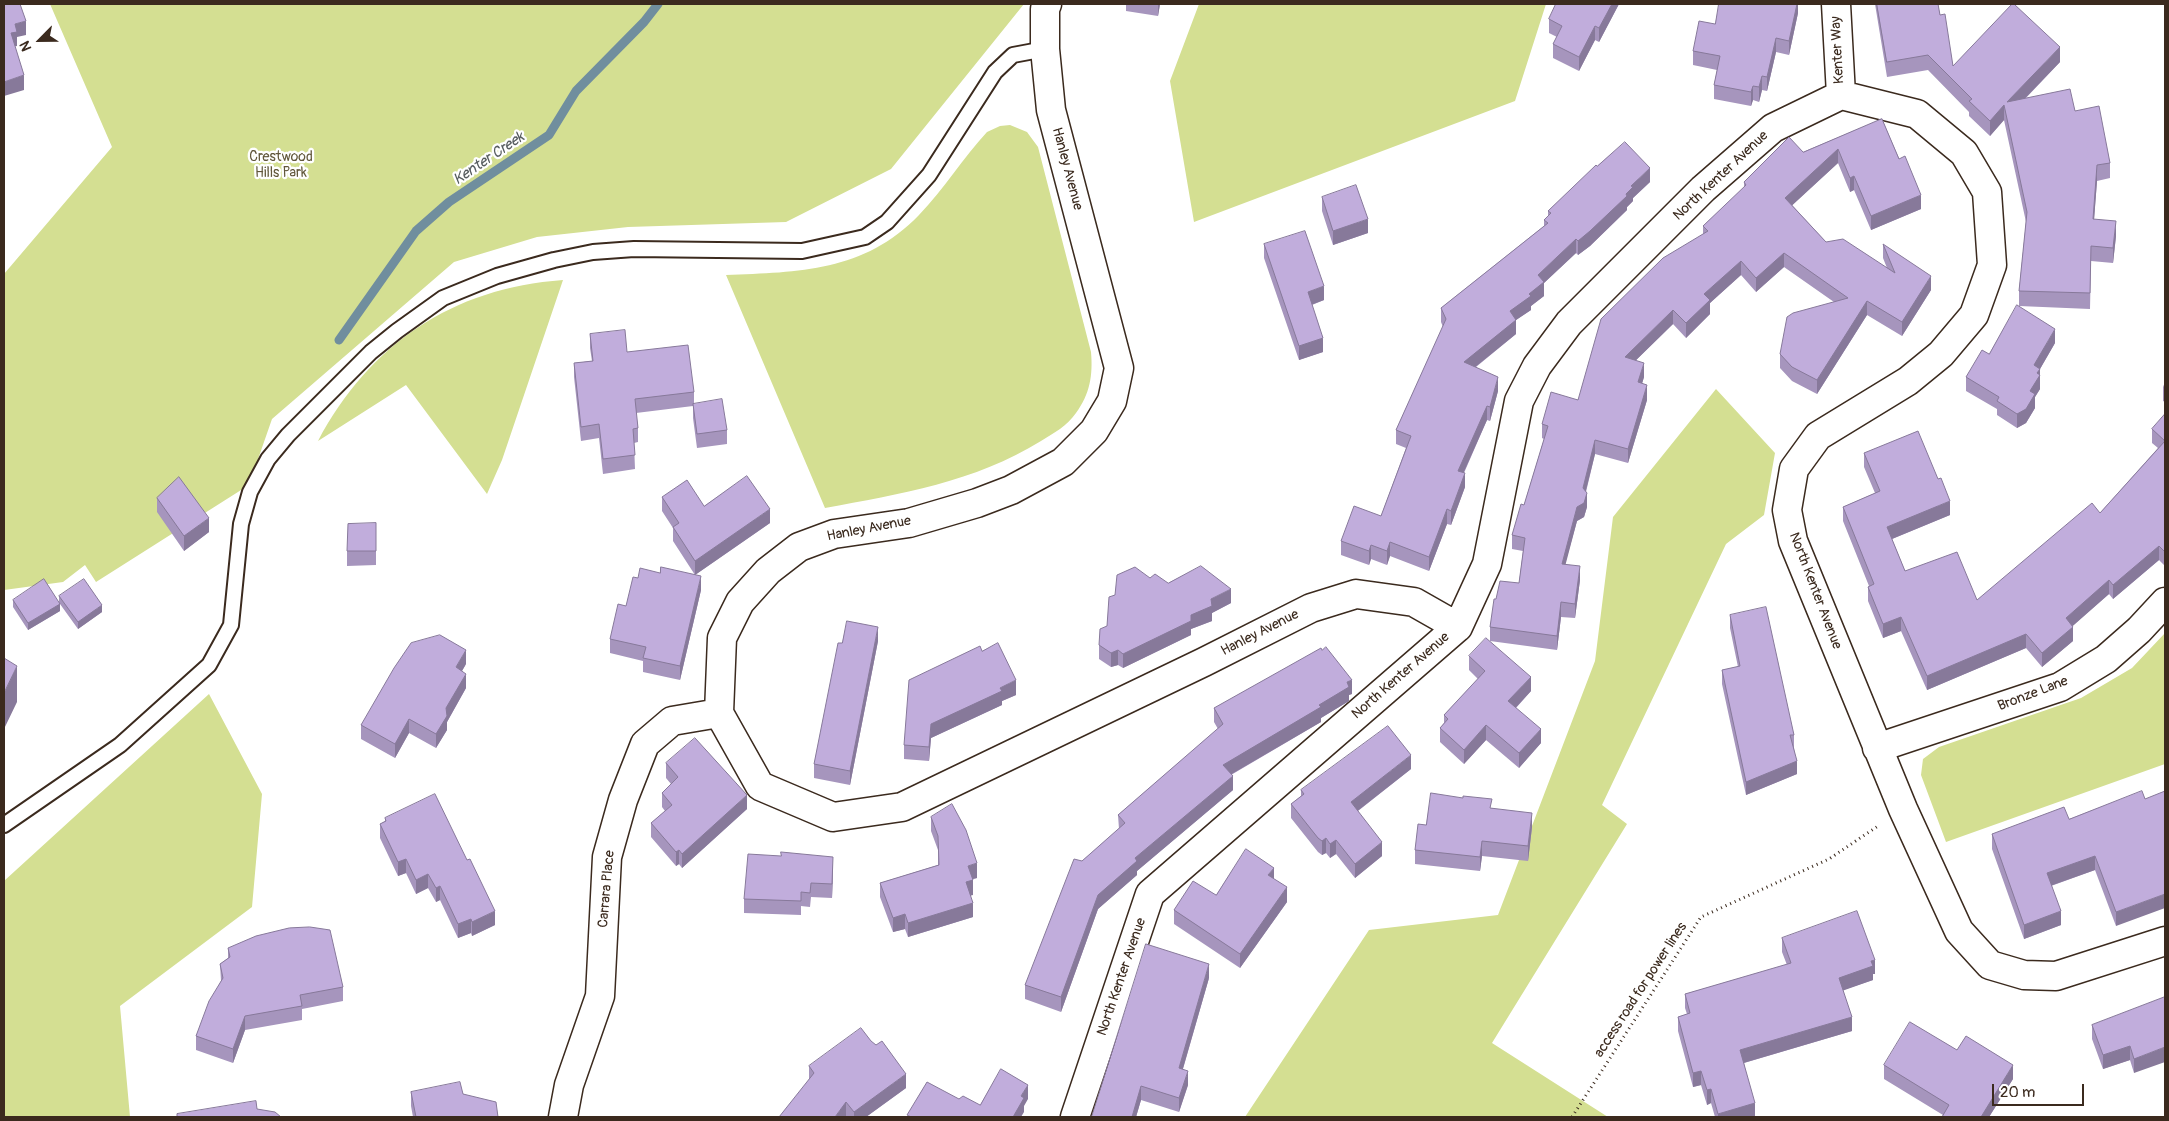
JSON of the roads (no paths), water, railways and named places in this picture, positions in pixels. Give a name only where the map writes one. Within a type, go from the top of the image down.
[{"type":"street","name":"Hanley Avenue","points":[[1047,4],[1045,9],[1045,50],[1051,110],[1119,368],[1112,401],[1094,430],[1063,462],[1011,490],[977,503],[908,523],[834,534],[798,548],[768,571],[740,602],[722,638],[719,713],[760,786],[833,817],[902,807],[1311,608],[1356,594],[1414,602],[1458,627]]},
{"type":"street","name":"Kenter Way","points":[[1836,4],[1841,95]]},
{"type":"street","name":"North Kenter Avenue","points":[[1075,1117],[1150,894],[1458,627],[1487,564],[1519,401],[1537,366],[1569,322],[1703,189],[1773,128],[1841,95],[1917,114],[1964,153],[1987,192],[1992,265],[1974,315],[1941,354],[1908,380],[1818,436],[1794,468],[1787,510],[1793,541],[1877,748],[1958,931],[1990,965],[2024,975],[2056,976],[2165,941]]},
{"type":"street","name":"Bronze Lane","points":[[1877,748],[2060,687],[2106,659],[2139,630],[2165,602]]},
{"type":"street","name":"Carrara Place","points":[[563,1117],[569,1085],[600,996],[607,857],[623,800],[645,744],[672,721],[719,713]]},
{"type":"lane","points":[[4,825],[120,745],[209,665],[231,625],[241,524],[250,492],[268,459],[294,428],[371,352],[397,331],[443,298],[497,276],[554,260],[594,252],[634,248],[802,251],[865,237],[887,222],[929,175],[995,72],[1013,55],[1045,50]]},
{"type":"waterway","name":"Kenter Creek","points":[[339,340],[416,231],[449,202],[549,135],[576,91],[644,22],[658,4]]},
{"type":"park label","name":"Crestwood Hills Park","points":[[281,166]]}]
